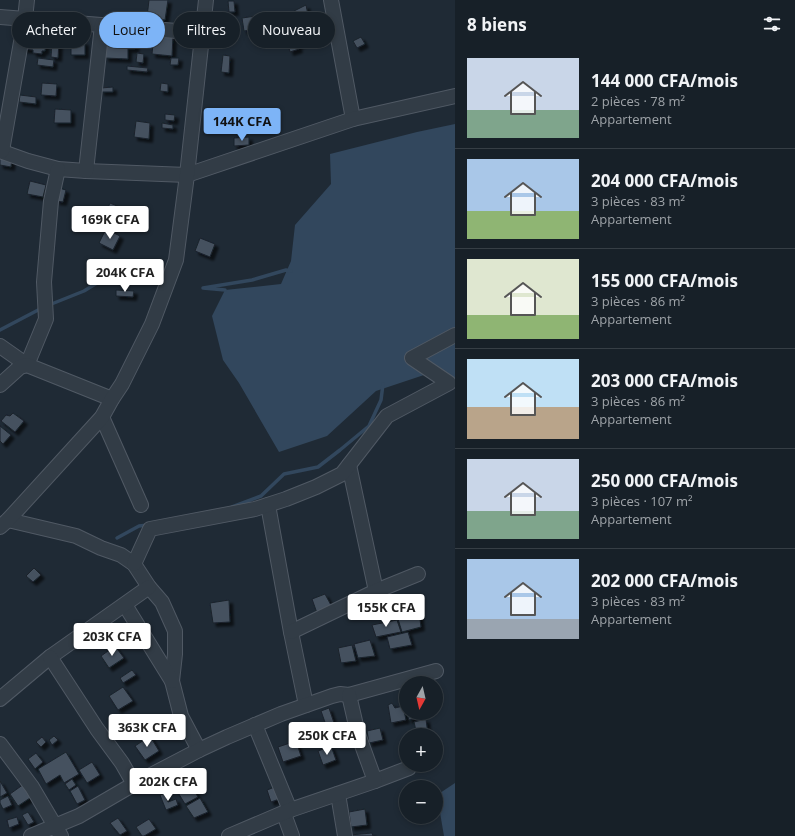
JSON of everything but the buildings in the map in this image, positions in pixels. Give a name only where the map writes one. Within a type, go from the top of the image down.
[{"type":"street","points":[[26,12],[27,0]]},
{"type":"street","points":[[205,12],[206,0]]},
{"type":"street","points":[[331,0],[353,119]]},
{"type":"street","points":[[0,17],[12,18]]},
{"type":"street","points":[[20,48],[1,151],[28,161],[58,169],[187,175],[353,119],[455,96]]},
{"type":"street","points":[[86,171],[100,48]]},
{"type":"street","points":[[4,524],[102,417],[122,384],[152,324],[176,260],[187,175],[200,48]]},
{"type":"street","points":[[28,365],[46,319],[44,282],[51,201],[58,169]]},
{"type":"street","points":[[134,564],[150,529],[255,509],[316,487],[342,474],[387,416],[449,383],[412,358],[455,335]]},
{"type":"street","points":[[0,346],[28,365],[112,399]]},
{"type":"street","points":[[0,385],[20,366],[28,365]]},
{"type":"street","points":[[102,417],[141,505]]},
{"type":"street","points":[[349,465],[376,591]]},
{"type":"street","points":[[268,505],[290,632],[306,705]]},
{"type":"street","points":[[4,524],[76,536],[101,548],[121,555],[134,564],[149,587],[162,602],[174,631],[175,654],[172,681]]},
{"type":"street","points":[[290,632],[376,591],[418,574]]},
{"type":"street","points":[[0,699],[50,657],[149,587]]},
{"type":"street","points":[[125,605],[172,681],[181,716],[199,750]]},
{"type":"street","points":[[50,657],[97,729],[122,763],[134,784]]},
{"type":"street","points":[[31,836],[59,831],[87,812],[134,784],[199,750],[281,714],[332,696],[340,694],[349,695],[436,670]]},
{"type":"street","points":[[349,695],[358,734],[375,781]]},
{"type":"street","points":[[255,725],[287,812],[292,836]]},
{"type":"street","points":[[0,744],[32,787],[59,831]]},
{"type":"street","points":[[229,836],[287,812],[399,772]]},
{"type":"street","points":[[338,794],[346,836]]},
{"type":"water","points":[[455,124],[455,381],[449,383],[424,375],[376,391],[327,436],[279,452],[239,383],[223,360],[212,316],[225,290],[281,284],[291,261],[295,225],[331,184],[330,154]]},
{"type":"water","points":[[455,783],[455,836],[444,836],[442,824],[443,791]]},
{"type":"waterway","points":[[49,305],[84,291],[110,275],[144,265],[159,274]]},
{"type":"waterway","points":[[225,290],[203,288],[252,280],[286,270],[291,271]]},
{"type":"waterway","points":[[0,330],[42,308]]},
{"type":"waterway","points":[[232,507],[261,496],[284,474],[318,467],[340,450],[369,426],[381,400],[383,384]]},
{"type":"waterway","points":[[117,538],[139,526],[148,525]]}]
